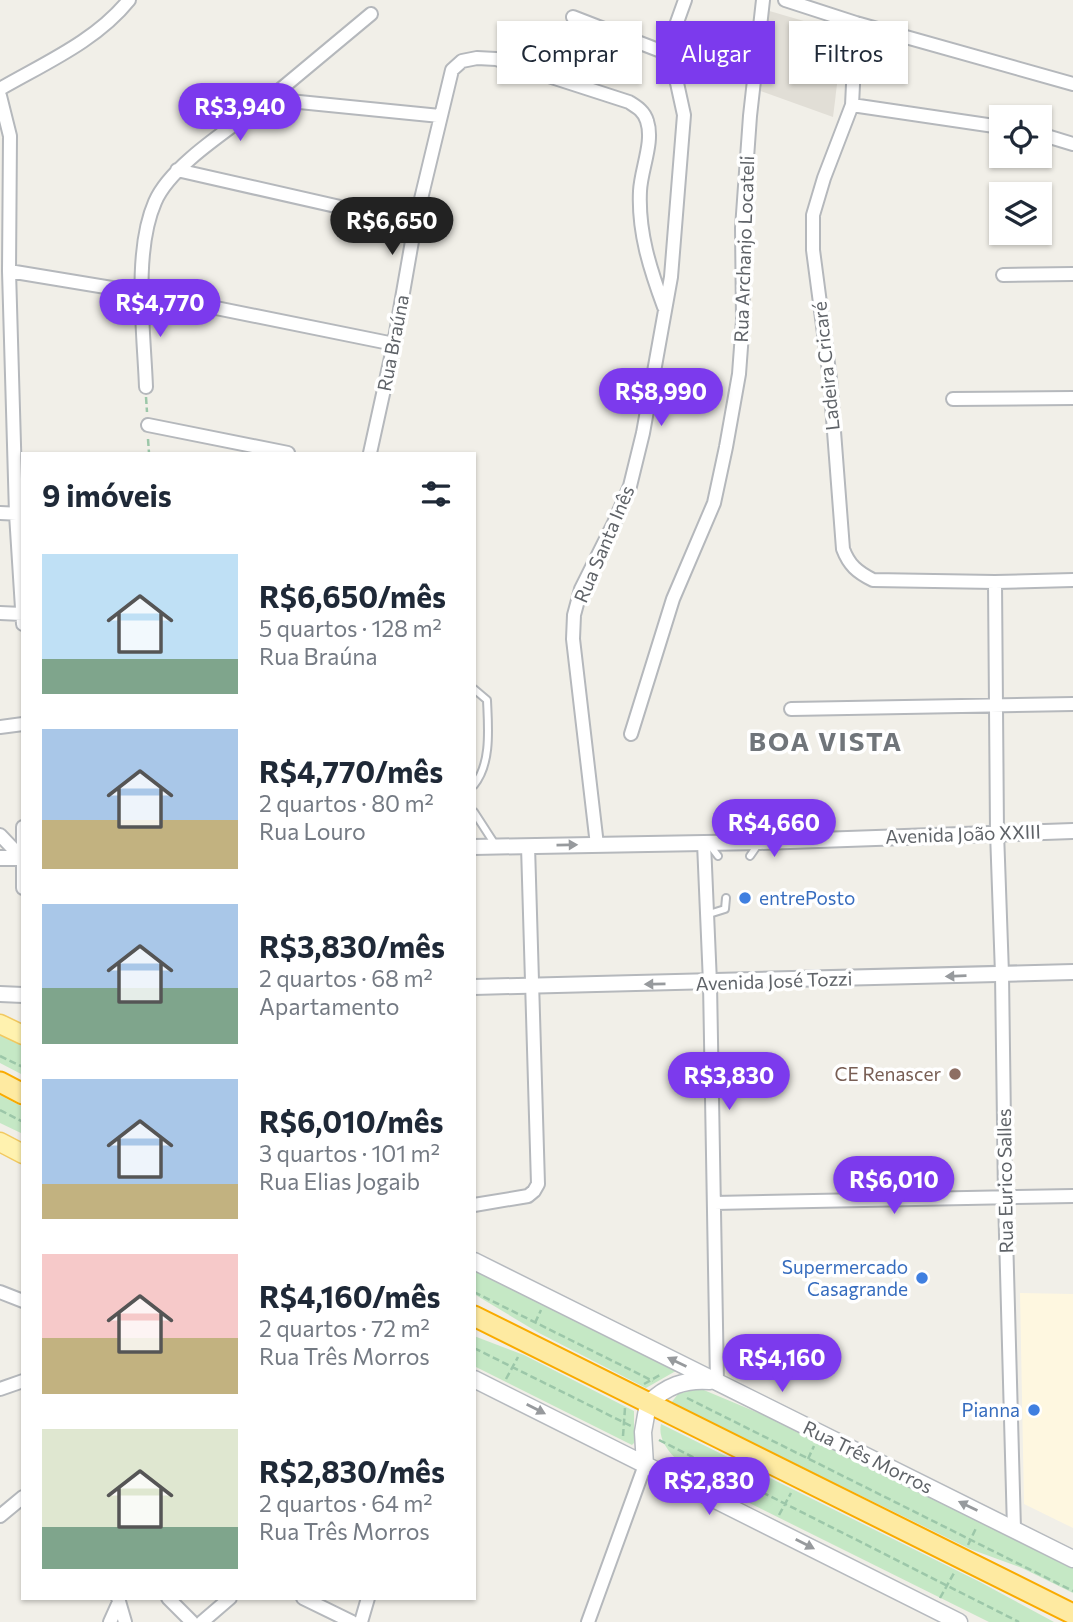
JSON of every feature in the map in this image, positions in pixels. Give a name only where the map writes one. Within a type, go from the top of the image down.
[{"type":"highway","points":[[0,1082],[21,1093]]},
{"type":"highway","points":[[476,1317],[1050,1601],[1073,1615]]},
{"type":"highway","points":[[1050,1601],[1073,1608]]},
{"type":"main road","points":[[0,1024],[21,1034]]},
{"type":"main road","points":[[0,1142],[21,1146]]},
{"type":"main road","points":[[0,1142],[21,1153]]},
{"type":"main road","name":"Rua Três Morros","points":[[476,1262],[1073,1559]]},
{"type":"main road","points":[[476,1380],[960,1622]]},
{"type":"main road","points":[[645,1465],[643,1432],[648,1404],[667,1388],[689,1381],[716,1382]]},
{"type":"street","points":[[0,89],[88,38],[121,11],[130,0]]},
{"type":"street","points":[[677,21],[685,0]]},
{"type":"street","name":"Rua Archanjo Locateli","points":[[631,734],[673,599],[713,503],[739,374],[743,320],[742,228],[750,116],[763,0]]},
{"type":"street","points":[[785,0],[850,21]]},
{"type":"street","points":[[146,387],[142,293],[144,242],[155,201],[177,170],[270,99],[371,14]]},
{"type":"street","points":[[573,17],[656,49]]},
{"type":"street","points":[[908,37],[1073,83]]},
{"type":"street","name":"Rua Braúna","points":[[370,452],[439,116],[452,70],[462,61],[477,58],[496,60],[629,102],[643,112],[648,123],[648,138],[640,187],[639,221],[650,268],[665,309]]},
{"type":"street","name":"Rua Santa Inês","points":[[597,845],[575,652],[574,615],[581,589],[630,486],[643,433],[671,277],[684,115],[677,84]]},
{"type":"street","name":"Ladeira Cricaré","points":[[853,84],[852,105],[813,215],[813,250],[830,379],[843,549],[848,562],[859,573],[873,580],[1073,580]]},
{"type":"street","points":[[0,96],[10,136],[9,271],[21,581]]},
{"type":"street","points":[[270,99],[439,116]]},
{"type":"street","points":[[852,105],[989,125]]},
{"type":"street","points":[[1052,138],[1073,144]]},
{"type":"street","points":[[177,170],[415,224]]},
{"type":"street","points":[[9,271],[142,293],[394,344]]},
{"type":"street","points":[[1003,275],[1073,274]]},
{"type":"street","points":[[953,399],[1073,398]]},
{"type":"street","points":[[148,425],[283,452]]},
{"type":"street","points":[[0,513],[19,514]]},
{"type":"street","name":"Rua Eurico Salles","points":[[995,582],[997,832],[1014,1529]]},
{"type":"street","points":[[0,613],[21,614]]},
{"type":"street","points":[[791,709],[1073,704]]},
{"type":"street","points":[[0,727],[21,724]]},
{"type":"street","name":"Avenida João XXIII","points":[[476,847],[760,842],[1073,831]]},
{"type":"street","points":[[0,835],[21,857]]},
{"type":"street","points":[[706,843],[716,1382]]},
{"type":"street","points":[[476,1205],[528,1196],[538,1184],[528,846]]},
{"type":"street","points":[[0,858],[21,858]]},
{"type":"street","name":"Avenida José Tozzi","points":[[476,987],[1073,972]]},
{"type":"street","points":[[0,994],[21,995]]},
{"type":"street","points":[[714,1203],[1073,1196]]},
{"type":"street","points":[[0,1292],[21,1300]]},
{"type":"street","points":[[0,1389],[21,1382]]},
{"type":"street","points":[[588,1622],[645,1465]]},
{"type":"street","points":[[0,1516],[21,1499]]},
{"type":"street","points":[[110,1622],[118,1600]]},
{"type":"street","points":[[118,1600],[125,1622]]},
{"type":"street","points":[[170,1600],[192,1622]]},
{"type":"street","points":[[202,1622],[228,1600]]},
{"type":"street","points":[[306,1600],[328,1617],[352,1622]]},
{"type":"street","points":[[361,1622],[367,1600]]},
{"type":"lane","points":[[476,691],[487,700],[488,733],[484,767],[476,781]]},
{"type":"lane","points":[[476,815],[496,846]]},
{"type":"lane","points":[[750,856],[760,842]]},
{"type":"lane","points":[[706,843],[719,856]]},
{"type":"lane","points":[[709,914],[725,909],[726,898]]},
{"type":"path","points":[[146,387],[148,425]]},
{"type":"path","points":[[0,1056],[21,1066]]},
{"type":"path","points":[[0,1110],[21,1121]]},
{"type":"path","points":[[476,1293],[1073,1591]]},
{"type":"path","points":[[476,1349],[1019,1622]]},
{"type":"shaded area","points":[[766,10],[804,21],[789,21],[789,84],[837,84],[833,117],[758,90],[759,84],[775,84],[775,21],[765,21]]},
{"type":"shaded area","name":"Pianna","points":[[1020,1293],[1073,1294],[1073,1528],[1024,1504]]},
{"type":"green space","points":[[0,1028],[21,1039],[21,1074],[0,1063]]},
{"type":"green space","points":[[0,1095],[21,1106],[21,1133],[0,1123]]},
{"type":"green space","points":[[476,1267],[681,1368],[646,1388],[539,1333],[476,1295]]},
{"type":"green space","points":[[476,1337],[524,1355],[634,1411],[632,1445],[476,1367]]},
{"type":"green space","points":[[699,1388],[814,1436],[1073,1565],[1073,1593],[1022,1568],[970,1549],[671,1403],[678,1394]]},
{"type":"green space","points":[[661,1424],[980,1582],[1054,1622],[989,1622],[699,1478],[667,1448]]},
{"type":"place","name":"entrePosto","points":[[745,898]]},
{"type":"place","name":"CE Renascer","points":[[955,1074]]},
{"type":"place","name":"Supermercado Casagrande","points":[[922,1278]]},
{"type":"place","name":"Pianna","points":[[1034,1410]]},
{"type":"district","name":"BOA VISTA","points":[[826,742]]}]
